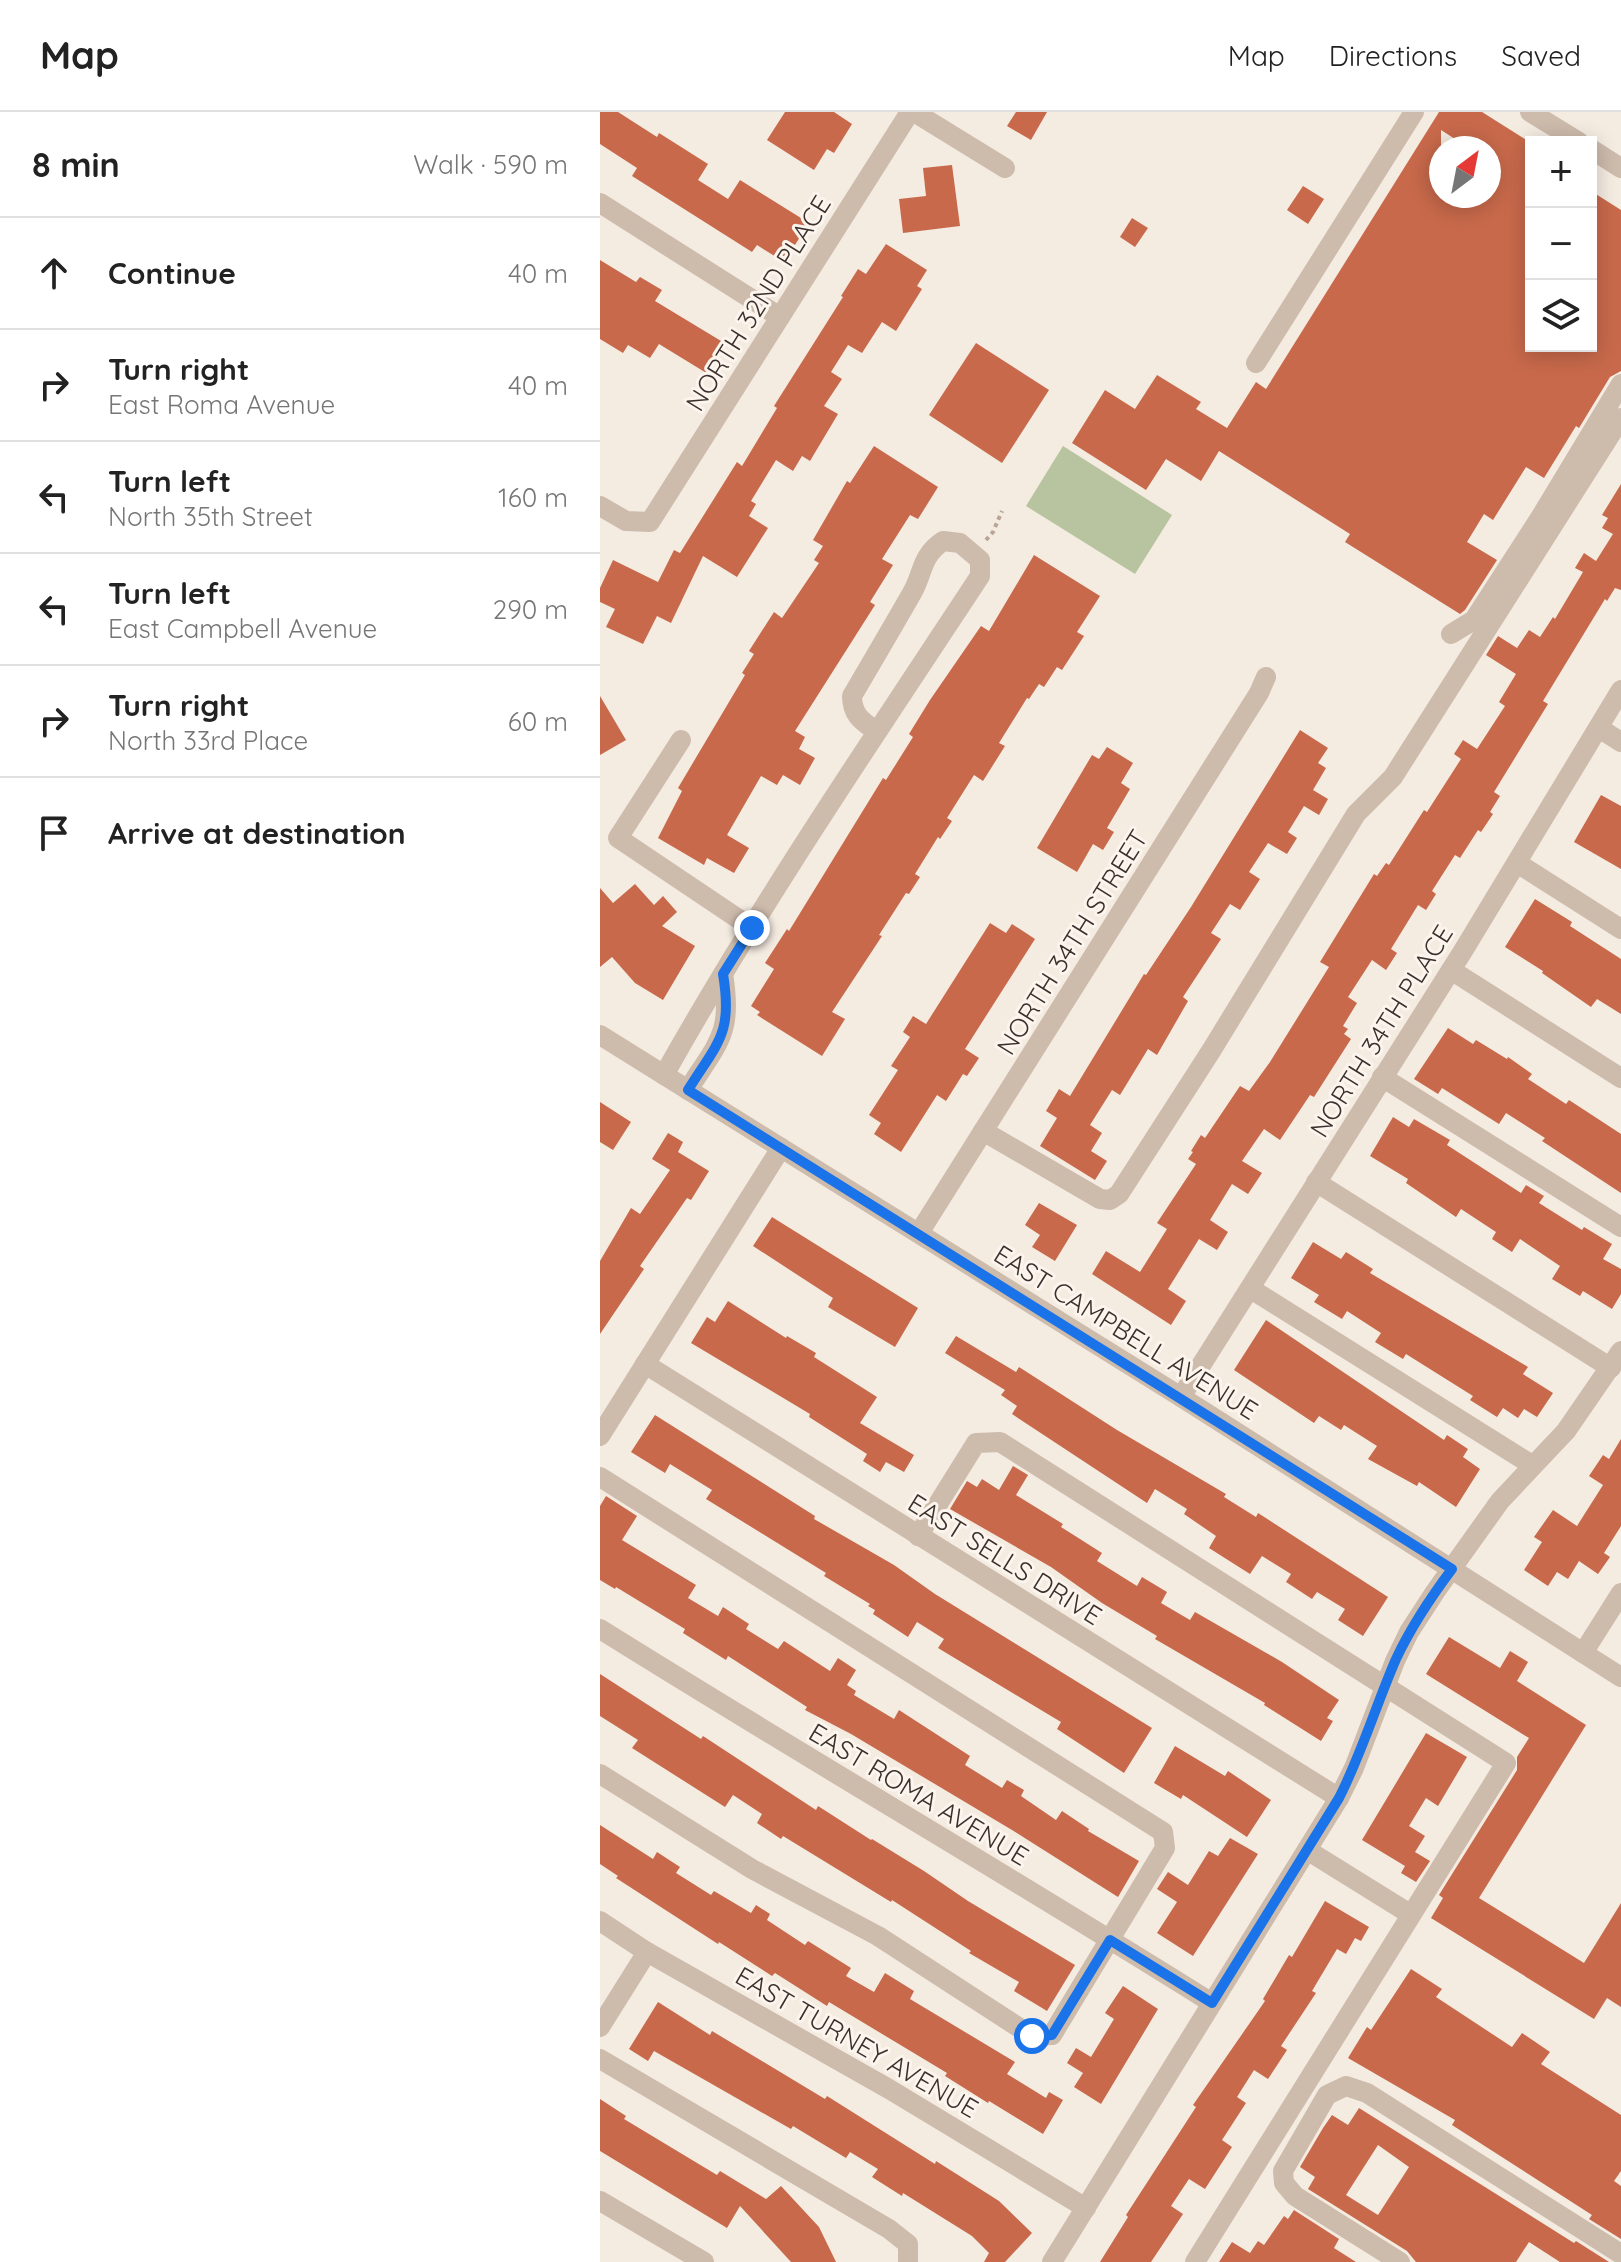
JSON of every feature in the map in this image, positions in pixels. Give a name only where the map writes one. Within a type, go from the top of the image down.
[{"type":"street","points":[[912,112],[1005,168]]},
{"type":"street","name":"NORTH 32ND PLACE","points":[[600,506],[626,521],[650,522],[912,112]]},
{"type":"street","points":[[1256,363],[1414,112]]},
{"type":"street","points":[[1530,112],[1569,136]]},
{"type":"street","points":[[1597,153],[1621,168]]},
{"type":"street","points":[[600,203],[780,317]]},
{"type":"street","points":[[1451,634],[1474,620],[1621,384]]},
{"type":"street","points":[[983,1131],[1100,1199],[1110,1200],[1119,1194],[1356,814],[1393,777],[1621,418]]},
{"type":"street","points":[[664,1075],[723,974],[876,731],[980,576],[980,560],[960,543],[943,541],[931,550],[921,567],[915,588],[852,696],[852,707],[860,720],[876,731]]},
{"type":"street","name":"NORTH 34TH STREET","points":[[919,1233],[1259,693],[1266,677]]},
{"type":"street","name":"NORTH 34TH PLACE","points":[[1181,1397],[1451,970],[1621,690]]},
{"type":"street","points":[[1599,728],[1621,742]]},
{"type":"street","points":[[681,740],[618,838],[752,928]]},
{"type":"street","points":[[1517,863],[1621,929]]},
{"type":"street","points":[[1451,970],[1621,1078]]},
{"type":"street","points":[[688,1090],[724,1034],[727,1000],[723,974]]},
{"type":"street","points":[[703,1007],[726,1020]]},
{"type":"street","name":"EAST CAMPBELL AVENUE","points":[[600,1035],[1181,1397],[1621,1677]]},
{"type":"street","points":[[1382,1077],[1621,1227]]},
{"type":"street","points":[[600,1436],[781,1148]]},
{"type":"street","points":[[1052,2262],[1339,1798],[1409,1632],[1500,1501],[1566,1431],[1616,1360],[1316,1182]]},
{"type":"street","points":[[1251,1289],[1532,1465]]},
{"type":"street","name":"EAST SELLS DRIVE","points":[[645,1364],[1339,1798]]},
{"type":"street","points":[[918,1536],[976,1443],[1000,1442],[1506,1763],[1195,2262]]},
{"type":"street","points":[[600,1477],[1163,1832],[1165,1848],[1052,2035],[1032,2036],[878,1936],[752,1869],[600,1774]]},
{"type":"street","points":[[1583,1653],[1621,1593]]},
{"type":"street","name":"EAST ROMA AVENUE","points":[[600,1629],[1212,2003]]},
{"type":"street","points":[[1307,1850],[1410,1914]]},
{"type":"street","name":"EAST TURNEY AVENUE","points":[[600,1921],[647,1952],[889,2089],[1086,2208]]},
{"type":"street","points":[[600,2027],[647,1952]]},
{"type":"street","points":[[600,2059],[889,2229],[908,2244],[908,2262]]},
{"type":"street","points":[[1400,2262],[1295,2196],[1284,2183],[1283,2171],[1327,2095],[1346,2086],[1367,2093],[1621,2254]]},
{"type":"street","points":[[600,2201],[704,2262]]},
{"type":"path","points":[[974,553],[993,532],[1002,511]]},
{"type":"green space","points":[[1063,446],[1172,515],[1135,574],[1026,506]]},
{"type":"building","points":[[600,112],[618,112],[708,164],[698,180],[728,199],[740,180],[809,223],[784,262],[757,245],[752,252],[632,176],[637,168],[600,144]]},
{"type":"building","points":[[785,112],[834,112],[852,124],[834,153],[827,149],[814,170],[767,140]]},
{"type":"building","points":[[1016,112],[1047,112],[1031,140],[1007,126]]},
{"type":"building","points":[[1439,112],[1482,112],[1525,139],[1525,352],[1597,352],[1597,195],[1621,210],[1621,371],[1610,377],[1544,478],[1526,467],[1493,520],[1484,514],[1467,542],[1497,560],[1460,614],[1345,542],[1350,534],[1219,451],[1201,481],[1166,459],[1146,490],[1072,443],[1105,390],[1135,409],[1157,375],[1201,402],[1196,409],[1227,428],[1256,382],[1266,389]]},
{"type":"building","points":[[952,165],[960,226],[903,233],[899,199],[926,196],[923,168]]},
{"type":"building","points":[[1303,186],[1324,199],[1308,224],[1287,210]]},
{"type":"building","points":[[1132,218],[1148,228],[1135,247],[1120,237]]},
{"type":"building","points":[[886,244],[927,270],[917,286],[922,289],[896,331],[882,322],[862,353],[848,345],[831,372],[842,379],[824,406],[838,414],[810,461],[802,456],[793,471],[776,460],[751,501],[756,504],[749,516],[768,528],[737,577],[703,556],[671,623],[657,616],[643,644],[606,627],[615,609],[600,602],[600,588],[613,560],[658,582],[674,550],[680,553],[737,462],[742,466],[777,408],[774,406],[858,269],[866,274]]},
{"type":"building","points":[[600,260],[636,282],[640,277],[662,290],[655,301],[726,344],[708,374],[659,344],[650,358],[628,345],[623,353],[600,339]]},
{"type":"building","points":[[976,343],[1049,390],[1002,463],[929,415]]},
{"type":"building","points":[[874,446],[938,487],[918,519],[910,515],[882,559],[893,565],[870,602],[875,605],[795,731],[805,737],[799,749],[815,758],[800,785],[783,775],[777,785],[761,776],[727,835],[749,848],[734,873],[707,858],[704,865],[658,838],[682,791],[678,788],[745,675],[742,673],[754,654],[749,651],[774,612],[782,618],[819,563],[814,560],[823,546],[813,540],[847,481],[850,483]]},
{"type":"building","points":[[1621,484],[1621,590],[1615,588],[1607,601],[1605,599],[1543,701],[1548,704],[1494,792],[1500,796],[1481,832],[1478,830],[1460,858],[1455,855],[1432,891],[1436,894],[1426,910],[1418,905],[1391,949],[1397,953],[1386,970],[1372,960],[1348,997],[1357,1003],[1343,1026],[1348,1029],[1344,1034],[1351,1039],[1314,1097],[1310,1095],[1280,1140],[1264,1129],[1242,1161],[1262,1173],[1248,1194],[1232,1184],[1210,1220],[1228,1232],[1217,1250],[1199,1239],[1168,1289],[1186,1301],[1171,1325],[1092,1274],[1106,1251],[1140,1272],[1167,1229],[1157,1223],[1196,1164],[1188,1159],[1201,1135],[1205,1138],[1240,1086],[1249,1091],[1270,1062],[1329,967],[1320,962],[1374,874],[1377,876],[1386,863],[1389,865],[1424,810],[1427,812],[1461,759],[1454,754],[1463,740],[1477,749],[1505,706],[1499,702],[1516,674],[1486,655],[1498,636],[1517,648],[1529,630],[1540,637],[1553,617],[1555,619],[1583,572],[1575,568],[1584,553],[1596,561],[1613,534],[1602,528],[1608,518],[1602,515]]},
{"type":"building","points":[[1034,555],[1100,596],[1077,632],[1084,636],[1062,670],[1057,667],[1044,687],[1039,684],[1027,698],[999,743],[1005,746],[983,781],[974,775],[947,818],[952,821],[915,874],[920,877],[909,894],[906,893],[832,1012],[845,1019],[822,1056],[757,1015],[760,1012],[751,1006],[774,969],[765,963],[787,929],[789,931],[883,778],[886,780],[913,737],[909,734],[930,700],[981,626],[989,631]]},
{"type":"building","points":[[600,696],[626,740],[600,755]]},
{"type":"building","points":[[1300,730],[1328,748],[1318,763],[1326,768],[1313,790],[1328,799],[1319,815],[1304,806],[1288,832],[1297,838],[1287,854],[1268,843],[1249,872],[1260,879],[1240,910],[1230,904],[1211,933],[1221,939],[1183,997],[1188,1001],[1157,1055],[1148,1049],[1120,1095],[1112,1090],[1090,1125],[1102,1133],[1091,1151],[1107,1161],[1095,1180],[1040,1146],[1057,1118],[1046,1111],[1059,1089],[1070,1096]]},
{"type":"building","points":[[1107,747],[1133,763],[1121,783],[1130,789],[1107,828],[1114,832],[1103,850],[1093,844],[1077,872],[1037,848],[1092,755],[1099,759]]},
{"type":"building","points":[[1601,795],[1621,806],[1621,869],[1574,842]]},
{"type":"building","points":[[635,884],[654,905],[663,896],[677,912],[662,926],[695,946],[663,1000],[635,983],[612,957],[600,967],[600,888],[613,903]]},
{"type":"building","points":[[1535,899],[1621,959],[1621,1014],[1597,999],[1591,1007],[1505,947]]},
{"type":"building","points":[[990,923],[1006,933],[1012,924],[1035,939],[965,1049],[979,1058],[967,1076],[963,1074],[946,1101],[937,1095],[901,1152],[874,1134],[881,1123],[869,1115],[898,1070],[891,1066],[910,1037],[903,1032],[913,1016],[926,1024]]},
{"type":"building","points":[[1448,1028],[1473,1044],[1476,1040],[1508,1057],[1532,1074],[1528,1079],[1566,1104],[1569,1100],[1621,1134],[1621,1193],[1542,1141],[1545,1138],[1506,1113],[1499,1124],[1442,1088],[1438,1094],[1414,1079]]},
{"type":"building","points":[[600,1102],[631,1122],[613,1150],[600,1142]]},
{"type":"building","points":[[1393,1117],[1409,1127],[1414,1119],[1450,1140],[1447,1145],[1521,1193],[1526,1185],[1544,1196],[1539,1203],[1582,1230],[1584,1227],[1612,1244],[1603,1259],[1621,1269],[1621,1294],[1612,1309],[1583,1291],[1580,1296],[1552,1279],[1560,1266],[1520,1239],[1512,1252],[1492,1239],[1496,1232],[1461,1209],[1456,1217],[1406,1183],[1408,1179],[1370,1156]]},
{"type":"building","points":[[668,1133],[683,1142],[678,1152],[709,1171],[691,1200],[687,1198],[640,1266],[644,1269],[600,1334],[600,1261],[631,1208],[640,1214],[670,1170],[652,1159]]},
{"type":"building","points":[[1039,1203],[1077,1225],[1055,1261],[1032,1247],[1040,1235],[1025,1225]]},
{"type":"building","points":[[772,1217],[918,1308],[895,1347],[828,1307],[833,1298],[753,1246]]},
{"type":"building","points":[[1313,1242],[1341,1259],[1346,1252],[1373,1269],[1370,1273],[1528,1367],[1523,1374],[1553,1393],[1537,1417],[1524,1409],[1518,1418],[1503,1408],[1497,1417],[1470,1400],[1473,1396],[1406,1354],[1403,1359],[1375,1342],[1381,1333],[1347,1311],[1342,1319],[1314,1302],[1319,1295],[1291,1278]]},
{"type":"building","points":[[728,1301],[816,1353],[814,1357],[877,1397],[860,1423],[914,1455],[904,1472],[886,1462],[880,1472],[863,1461],[867,1454],[809,1417],[810,1414],[691,1343],[707,1317],[715,1322]]},
{"type":"building","points":[[1266,1320],[1444,1440],[1447,1435],[1468,1449],[1463,1457],[1480,1469],[1456,1507],[1419,1482],[1417,1486],[1368,1459],[1377,1446],[1344,1425],[1341,1430],[1319,1416],[1314,1423],[1234,1370]]},
{"type":"building","points":[[956,1336],[1016,1372],[1019,1367],[1117,1430],[1226,1494],[1224,1497],[1256,1517],[1258,1513],[1388,1597],[1363,1636],[1338,1620],[1345,1609],[1317,1592],[1312,1599],[1286,1582],[1291,1574],[1262,1556],[1250,1574],[1209,1548],[1216,1536],[1184,1514],[1187,1509],[1155,1489],[1147,1503],[1012,1414],[1017,1406],[1001,1395],[1005,1390],[945,1353]]},
{"type":"building","points":[[655,1415],[815,1516],[814,1519],[894,1565],[935,1594],[1152,1728],[1124,1773],[1057,1729],[1061,1722],[938,1648],[944,1639],[917,1622],[908,1637],[873,1614],[875,1610],[868,1606],[870,1604],[824,1576],[826,1573],[706,1499],[712,1490],[670,1464],[665,1473],[631,1452]]},
{"type":"building","points":[[1621,1439],[1621,1526],[1604,1553],[1610,1557],[1598,1574],[1579,1561],[1568,1579],[1557,1572],[1548,1586],[1524,1570],[1542,1542],[1534,1537],[1553,1510],[1577,1526],[1603,1485],[1589,1476],[1603,1455],[1609,1459]]},
{"type":"building","points":[[1013,1466],[1028,1475],[1016,1495],[1102,1553],[1097,1561],[1137,1586],[1142,1577],[1167,1592],[1161,1603],[1190,1620],[1195,1612],[1282,1662],[1339,1700],[1327,1718],[1333,1721],[1321,1741],[1265,1703],[1155,1639],[1157,1636],[1051,1567],[950,1509],[967,1481],[977,1487],[982,1479],[999,1490]]},
{"type":"building","points":[[606,1496],[637,1516],[622,1540],[696,1585],[688,1598],[718,1616],[723,1607],[749,1624],[746,1629],[778,1649],[784,1641],[830,1671],[838,1658],[856,1670],[847,1685],[856,1691],[854,1695],[894,1719],[899,1710],[970,1756],[965,1765],[1002,1788],[1007,1780],[1024,1790],[1021,1796],[1056,1820],[1062,1811],[1088,1831],[1139,1861],[1118,1897],[1012,1830],[805,1710],[807,1707],[728,1656],[726,1660],[683,1633],[685,1629],[600,1580],[600,1506]]},
{"type":"building","points":[[1449,1637],[1500,1668],[1510,1651],[1528,1662],[1517,1681],[1586,1725],[1479,1898],[1584,1963],[1621,1903],[1621,2007],[1607,1998],[1594,2019],[1431,1918],[1443,1898],[1439,1895],[1517,1770],[1517,1757],[1529,1738],[1426,1674]]},
{"type":"building","points":[[600,1674],[701,1739],[703,1736],[816,1810],[818,1806],[1075,1965],[1047,2011],[1014,1991],[1019,1982],[969,1953],[971,1951],[892,1900],[757,1823],[762,1814],[733,1795],[725,1807],[632,1748],[638,1740],[600,1716]]},
{"type":"building","points":[[1426,1733],[1467,1757],[1438,1806],[1426,1798],[1409,1826],[1425,1836],[1415,1852],[1430,1861],[1416,1882],[1401,1873],[1405,1866],[1362,1840]]},
{"type":"building","points":[[1175,1746],[1225,1776],[1228,1771],[1271,1800],[1247,1837],[1183,1795],[1181,1799],[1154,1783]]},
{"type":"building","points":[[600,1825],[653,1859],[657,1852],[680,1867],[676,1873],[711,1895],[714,1891],[751,1913],[756,1905],[770,1914],[767,1920],[805,1945],[808,1941],[851,1968],[846,1976],[874,1992],[885,1973],[914,1991],[910,1999],[1015,2062],[1007,2074],[1046,2098],[1049,2092],[1063,2100],[1043,2134],[988,2103],[945,2076],[947,2073],[829,2002],[827,2006],[775,1973],[772,1976],[718,1944],[616,1878],[618,1876],[600,1864]]},
{"type":"building","points":[[1230,1838],[1258,1854],[1193,1956],[1157,1933],[1177,1902],[1157,1889],[1168,1872],[1188,1885],[1209,1851],[1218,1856]]},
{"type":"building","points":[[1325,1901],[1369,1927],[1361,1941],[1355,1938],[1346,1954],[1337,1949],[1312,1991],[1316,1993],[1281,2046],[1287,2050],[1268,2079],[1254,2070],[1237,2097],[1246,2103],[1222,2140],[1232,2147],[1205,2189],[1189,2179],[1171,2206],[1183,2214],[1151,2262],[1100,2262],[1128,2217],[1126,2215],[1196,2107],[1193,2105],[1265,2001],[1263,1999],[1289,1955],[1292,1957]]},
{"type":"building","points":[[1411,1969],[1442,1989],[1436,1997],[1512,2047],[1522,2033],[1550,2052],[1541,2064],[1621,2115],[1621,2171],[1614,2181],[1621,2186],[1621,2239],[1589,2219],[1592,2215],[1452,2125],[1455,2120],[1348,2058],[1367,2027],[1371,2030]]},
{"type":"building","points":[[1123,1986],[1158,2009],[1101,2104],[1074,2087],[1083,2073],[1067,2063],[1076,2048],[1091,2057],[1114,2019],[1105,2013]]},
{"type":"building","points":[[658,2002],[710,2035],[712,2031],[825,2099],[827,2096],[935,2164],[936,2161],[999,2201],[1032,2233],[1005,2262],[984,2262],[989,2253],[972,2236],[872,2177],[878,2169],[850,2152],[846,2158],[654,2051],[648,2061],[629,2049]]},
{"type":"building","points":[[600,2099],[626,2116],[624,2119],[717,2175],[720,2171],[766,2199],[781,2186],[819,2227],[836,2262],[791,2262],[740,2206],[727,2228],[600,2151]]},
{"type":"building","points":[[1359,2108],[1609,2262],[1560,2262],[1529,2242],[1516,2262],[1416,2262],[1407,2251],[1308,2189],[1315,2177],[1300,2167],[1323,2128],[1332,2115],[1348,2125]],"holes":[[[1378,2145],[1409,2167],[1378,2215],[1346,2195]]]},
{"type":"building","points":[[1294,2210],[1339,2239],[1334,2248],[1356,2262],[1219,2262],[1232,2242],[1250,2253],[1258,2241],[1264,2245],[1284,2216],[1288,2219]]},
{"type":"route","points":[[752,928],[723,974],[727,1000],[724,1034],[688,1090],[1452,1569],[1409,1632],[1339,1798],[1212,2003],[1110,1940],[1052,2035],[1032,2036]]}]
